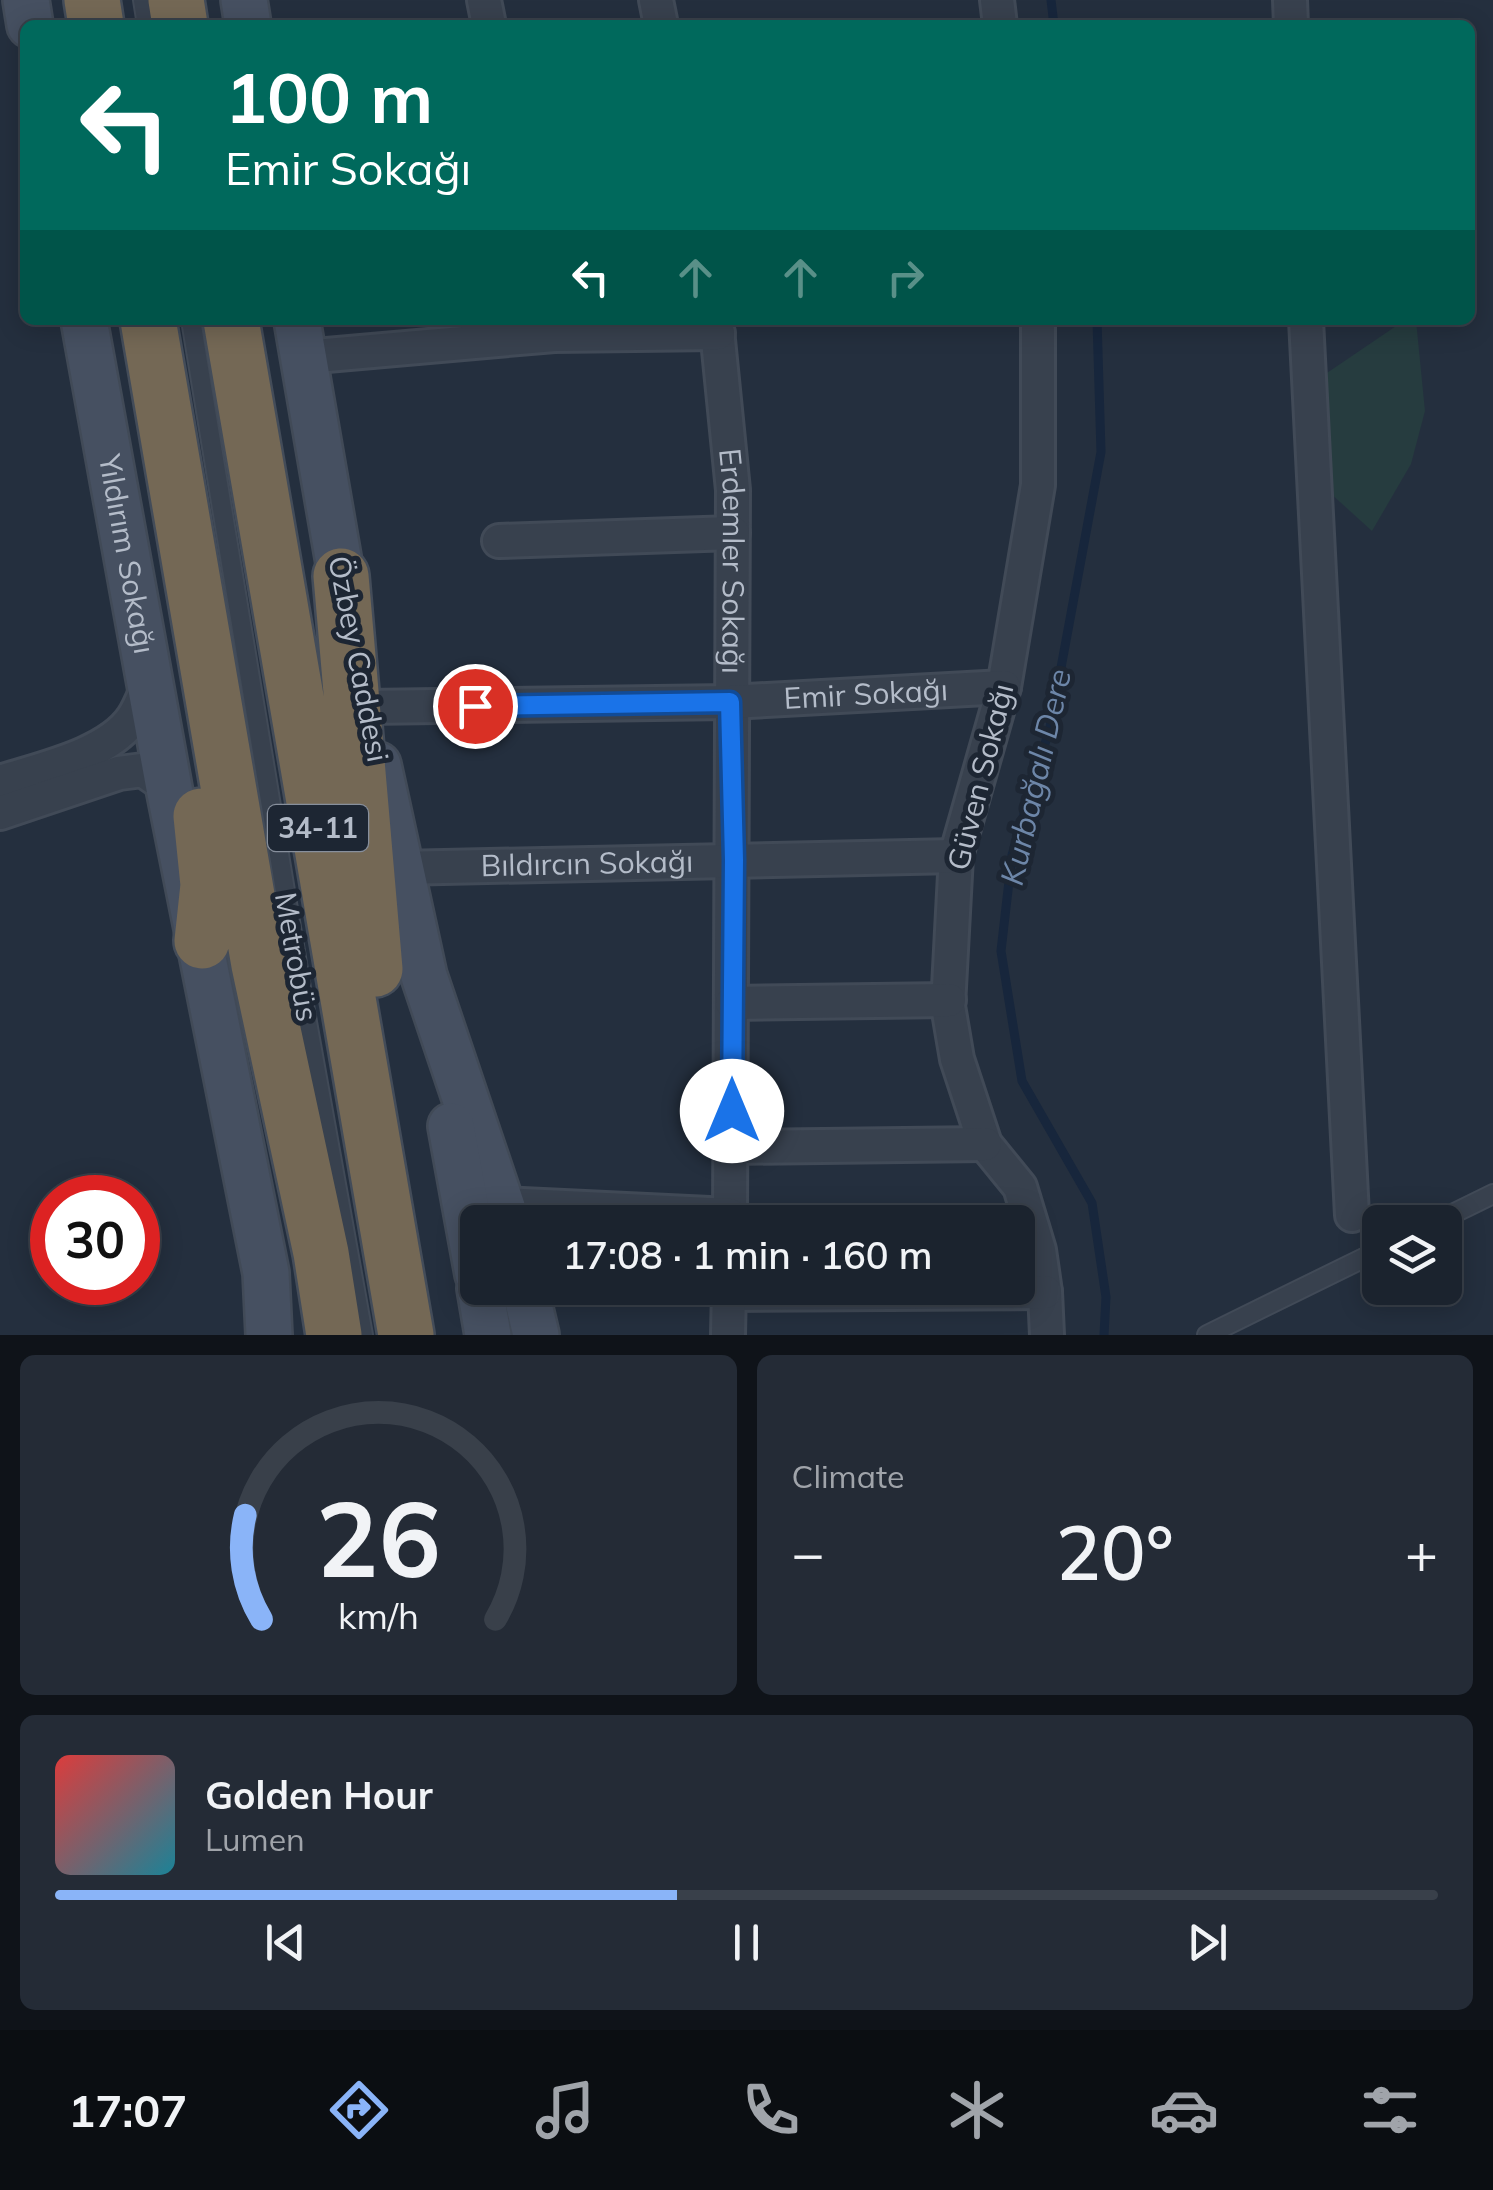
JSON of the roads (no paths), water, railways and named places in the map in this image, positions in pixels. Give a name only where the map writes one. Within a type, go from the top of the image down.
[{"type":"highway","points":[[120,325],[195,762],[208,885],[202,941]]},
{"type":"highway","name":"34-11","points":[[149,325],[258,965],[321,1253],[332,1335]]},
{"type":"highway","name":"34-11","points":[[232,325],[407,1335]]},
{"type":"highway","points":[[341,576],[407,1335]]},
{"type":"main road","name":"Yıldırım Sokağı","points":[[85,325],[169,788],[235,1120]]},
{"type":"main road","name":"Özbey Caddesi","points":[[301,338],[341,576],[399,868],[424,976],[501,1205]]},
{"type":"main road","points":[[424,976],[465,1205]]},
{"type":"main road","points":[[235,1120],[243,1249],[241,1335]]},
{"type":"main road","points":[[235,1120],[266,1273],[269,1335]]},
{"type":"main road","points":[[483,1305],[488,1335]]},
{"type":"main road","points":[[529,1305],[536,1335]]},
{"type":"street","name":"Güven Sokağı","points":[[1038,325],[1038,485],[1004,687],[956,856],[949,1000],[956,1059],[986,1144],[1020,1187],[1038,1250],[1047,1335]]},
{"type":"street","points":[[1306,325],[1352,1215]]},
{"type":"street","points":[[301,338],[717,326]]},
{"type":"street","name":"Erdemler Sokağı","points":[[717,326],[733,490],[730,1205]]},
{"type":"street","points":[[499,541],[733,534]]},
{"type":"street","points":[[0,782],[80,756],[118,733],[134,718],[150,682]]},
{"type":"street","name":"Emir Sokağı","points":[[366,707],[730,702],[1004,687]]},
{"type":"street","points":[[0,813],[118,772],[143,770],[169,788]]},
{"type":"street","name":"Bıldırcın Sokağı","points":[[399,868],[956,856]]},
{"type":"street","points":[[732,1003],[949,1000]]},
{"type":"street","points":[[731,1147],[986,1144]]},
{"type":"street","points":[[1035,1292],[1045,1292]]},
{"type":"street","points":[[728,1335],[729,1305]]},
{"type":"lane","name":"Metrobüs","points":[[188,325],[363,1335]]},
{"type":"lane","points":[[1462,1209],[1493,1194]]},
{"type":"lane","points":[[1207,1335],[1362,1259]]},
{"type":"waterway","name":"Kurbağalı Dere","points":[[1051,0],[1053,20]]},
{"type":"waterway","name":"Kurbağalı Dere","points":[[1097,325],[1101,452],[1050,727],[1012,855],[1001,951],[1022,1081],[1092,1203],[1106,1297],[1104,1335]]}]
